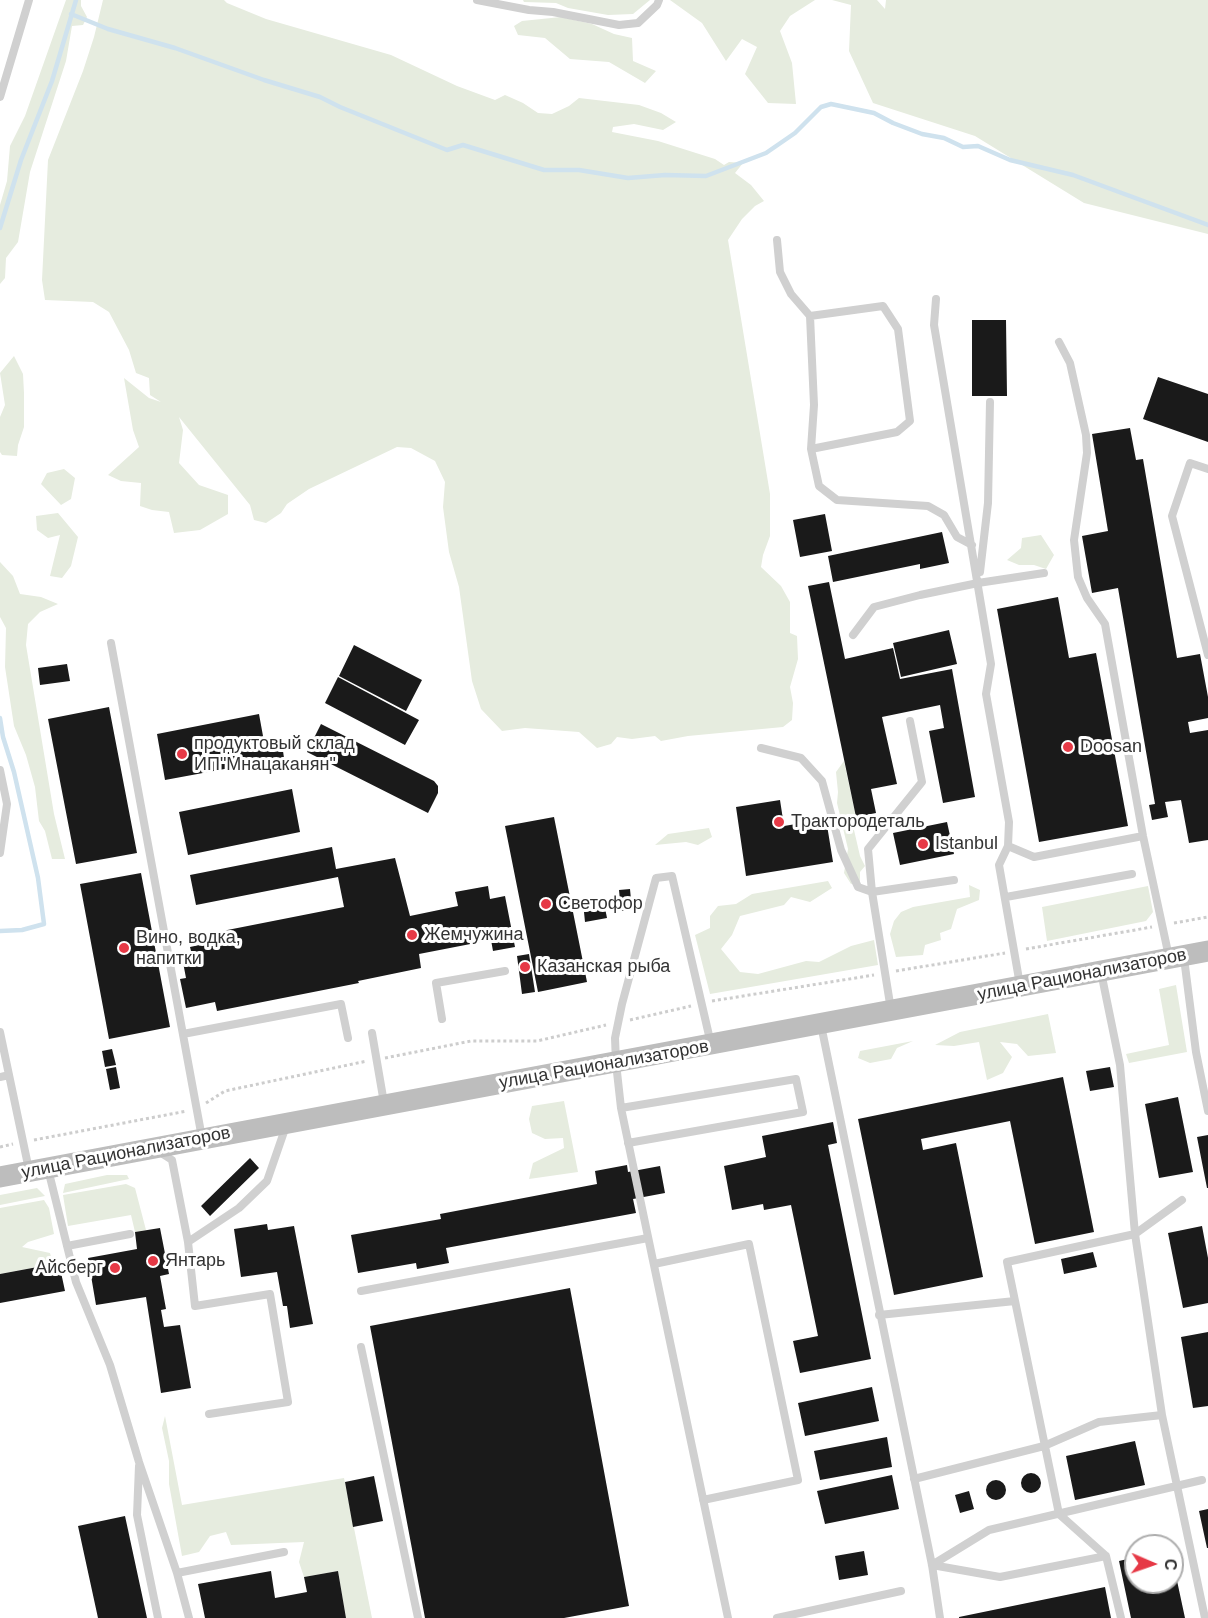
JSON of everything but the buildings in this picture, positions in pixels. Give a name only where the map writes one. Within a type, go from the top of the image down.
[{"type":"main road","name":"улица Рационализаторов","points":[[0,1177],[1208,951]]},
{"type":"lane","points":[[0,97],[29,0]]},
{"type":"lane","points":[[477,0],[619,25],[638,23],[657,5],[659,0]]},
{"type":"lane","points":[[777,240],[780,272],[791,294],[810,316],[814,405],[811,449],[819,486],[837,500],[928,506],[944,515],[957,537],[972,545]]},
{"type":"lane","points":[[936,298],[934,325],[991,663],[986,694],[1010,822],[1008,846],[999,865],[1020,987]]},
{"type":"lane","points":[[810,316],[883,306],[898,329],[910,421],[897,432],[811,449]]},
{"type":"lane","points":[[1059,342],[1070,363],[1086,435],[1087,453],[1074,540],[1078,577],[1087,598],[1105,624],[1143,836],[1162,925],[1176,957],[1208,1111]]},
{"type":"lane","points":[[978,583],[988,503],[990,402]]},
{"type":"lane","points":[[1208,469],[1190,463],[1172,516],[1208,655]]},
{"type":"lane","points":[[854,635],[874,608],[920,595],[978,583],[1044,573]]},
{"type":"lane","points":[[111,643],[119,674],[202,1139]]},
{"type":"lane","points":[[891,1012],[872,892],[868,849],[922,782],[910,721]]},
{"type":"lane","points":[[761,748],[801,758],[822,781],[841,850],[858,887],[872,892],[954,880]]},
{"type":"lane","points":[[0,770],[7,804],[0,853]]},
{"type":"lane","points":[[1008,846],[1034,857],[1143,836]]},
{"type":"lane","points":[[1006,897],[1132,874]]},
{"type":"lane","points":[[712,1045],[672,876],[656,878],[622,1004],[615,1038],[616,1063],[628,1143],[728,1618]]},
{"type":"lane","points":[[442,1019],[436,983],[505,971]]},
{"type":"lane","points":[[1101,972],[1120,1065],[1135,1234],[1162,1415],[1205,1618]]},
{"type":"lane","points":[[183,1034],[342,1004],[348,1038]]},
{"type":"lane","points":[[821,1025],[932,1565],[940,1618]]},
{"type":"lane","points":[[0,1032],[24,1142],[39,1170],[67,1246],[76,1282],[110,1365],[139,1462],[177,1573],[189,1618]]},
{"type":"lane","points":[[372,1033],[385,1104]]},
{"type":"lane","points":[[0,1077],[9,1075]]},
{"type":"lane","points":[[621,1108],[796,1079],[803,1112],[628,1143]]},
{"type":"lane","points":[[188,1242],[239,1208],[267,1180],[286,1124]]},
{"type":"lane","points":[[154,1148],[172,1160],[188,1242],[195,1305],[270,1294],[288,1402],[209,1414]]},
{"type":"lane","points":[[1120,1618],[1106,1556],[1059,1514],[1007,1262],[1135,1234],[1182,1200]]},
{"type":"lane","points":[[67,1246],[129,1234]]},
{"type":"lane","points":[[361,1291],[648,1238]]},
{"type":"lane","points":[[654,1264],[749,1244],[798,1480],[703,1500]]},
{"type":"lane","points":[[879,1315],[1015,1301]]},
{"type":"lane","points":[[361,1347],[418,1618]]},
{"type":"lane","points":[[914,1479],[1044,1446],[1099,1422],[1162,1415]]},
{"type":"lane","points":[[139,1462],[137,1515],[158,1618]]},
{"type":"lane","points":[[932,1565],[989,1530],[1202,1480]]},
{"type":"lane","points":[[177,1573],[284,1552]]},
{"type":"lane","points":[[932,1565],[1000,1577],[1106,1556]]},
{"type":"lane","points":[[777,1618],[901,1591]]},
{"type":"path","points":[[0,1147],[197,1109],[225,1091],[471,1041],[537,1041],[702,1003],[1208,917]]},
{"type":"shaded area","points":[[66,0],[81,0],[81,6],[87,17],[83,25],[72,26],[66,61],[30,172],[18,242],[6,258],[5,278],[0,284],[0,205],[7,181],[10,146],[25,116]]},
{"type":"shaded area","points":[[103,0],[224,0],[266,19],[391,55],[457,86],[495,100],[505,95],[538,113],[552,114],[579,98],[639,105],[661,113],[676,122],[663,130],[634,124],[613,127],[612,132],[658,141],[715,159],[724,165],[729,162],[743,163],[735,173],[751,185],[764,201],[755,206],[742,219],[728,240],[770,494],[770,536],[761,567],[781,586],[790,602],[790,633],[797,636],[798,659],[790,687],[793,703],[792,720],[783,727],[688,736],[661,741],[655,736],[632,739],[617,737],[611,744],[597,748],[579,732],[525,728],[502,731],[481,709],[472,681],[459,587],[449,552],[443,507],[445,482],[435,461],[411,448],[397,447],[309,489],[287,504],[281,513],[266,523],[254,520],[250,505],[179,417],[183,430],[179,463],[199,485],[228,495],[228,514],[200,530],[174,533],[169,512],[140,506],[141,483],[121,481],[108,475],[139,447],[133,430],[124,378],[149,398],[161,402],[150,395],[149,378],[136,373],[129,350],[109,312],[93,302],[45,300],[42,280],[48,160],[83,71]]},
{"type":"shaded area","points":[[523,0],[650,0],[633,14],[608,15],[568,8],[556,3],[524,2]]},
{"type":"shaded area","points":[[670,0],[815,0],[790,16],[780,31],[792,63],[796,104],[768,103],[745,74],[757,47],[742,39],[726,61],[702,23]]},
{"type":"shaded area","points":[[832,0],[877,0],[885,9],[886,0],[1208,0],[1208,234],[1084,203],[975,136],[873,103],[849,51],[851,5]]},
{"type":"shaded area","points":[[561,17],[592,24],[614,34],[632,38],[633,61],[656,71],[645,83],[609,62],[570,59],[545,38],[518,35],[514,26],[522,21]]},
{"type":"shaded area","points":[[14,356],[23,374],[24,393],[24,427],[17,456],[2,455],[0,452],[0,417],[5,405],[0,373]]},
{"type":"shaded area","points":[[64,469],[75,478],[71,499],[61,505],[41,484],[47,473]]},
{"type":"shaded area","points":[[58,513],[78,537],[71,566],[62,578],[50,576],[60,535],[48,538],[37,530],[36,516]]},
{"type":"shaded area","points":[[1041,535],[1054,555],[1046,569],[1034,565],[1019,565],[1007,560],[1021,548],[1022,538]]},
{"type":"shaded area","points":[[0,562],[13,576],[20,594],[41,597],[58,604],[40,612],[28,624],[26,645],[54,814],[65,859],[52,859],[45,831],[39,821],[35,787],[26,755],[14,726],[5,667],[6,628],[0,617]]},
{"type":"shaded area","points":[[844,761],[856,817],[854,830],[860,856],[865,866],[860,872],[860,882],[851,884],[844,873],[848,849],[837,803],[836,772]]},
{"type":"shaded area","points":[[709,828],[712,837],[698,845],[686,842],[655,845],[668,834]]},
{"type":"shaded area","points":[[828,881],[832,888],[810,902],[791,897],[784,905],[740,916],[732,935],[721,949],[740,972],[758,974],[806,961],[819,962],[851,946],[874,940],[878,965],[710,994],[695,935],[710,928],[710,916],[718,906],[736,904],[752,894]]},
{"type":"shaded area","points":[[969,885],[980,890],[979,900],[957,909],[951,929],[940,933],[941,940],[925,945],[923,955],[896,957],[890,934],[894,921],[901,912],[913,907],[970,897]]},
{"type":"shaded area","points":[[1148,886],[1153,912],[1146,921],[1047,941],[1042,907]]},
{"type":"shaded area","points":[[1176,985],[1187,1052],[1129,1063],[1126,1054],[1169,1045],[1159,989]]},
{"type":"shaded area","points":[[1048,1014],[1056,1053],[1028,1056],[1017,1044],[1000,1042],[1012,1057],[1003,1073],[987,1080],[979,1042],[954,1046],[935,1045],[960,1032]]},
{"type":"shaded area","points":[[913,1041],[897,1048],[891,1059],[870,1063],[858,1058],[860,1051]]},
{"type":"shaded area","points":[[564,1101],[578,1172],[529,1179],[533,1163],[564,1148],[563,1138],[545,1139],[532,1133],[529,1119],[532,1106]]},
{"type":"shaded area","points":[[107,1175],[127,1175],[129,1179],[63,1193],[65,1184]]},
{"type":"shaded area","points":[[126,1184],[135,1188],[146,1230],[135,1232],[131,1215],[68,1226],[63,1195]]},
{"type":"shaded area","points":[[37,1188],[45,1196],[0,1205],[0,1195]]},
{"type":"shaded area","points":[[44,1200],[49,1208],[54,1234],[28,1242],[22,1247],[50,1253],[53,1264],[0,1274],[0,1208]]},
{"type":"shaded area","points":[[165,1416],[182,1505],[344,1478],[372,1618],[346,1618],[338,1571],[304,1577],[299,1562],[304,1542],[231,1545],[226,1532],[210,1536],[199,1552],[182,1556],[169,1484],[169,1461],[162,1428]]},
{"type":"waterway","points":[[0,228],[21,160],[52,81],[76,0]]},
{"type":"waterway","points":[[71,14],[108,29],[175,48],[264,80],[320,97],[447,150],[463,145],[544,170],[579,170],[628,178],[665,175],[706,176],[766,153],[795,133],[821,107],[831,104],[874,113],[893,123],[922,134],[944,138],[963,147],[978,146],[1010,160],[1073,175],[1208,225]]},
{"type":"waterway","points":[[0,718],[38,878],[44,924],[22,930],[0,931]]},
{"type":"place","name":"Doosan","points":[[1068,747]]},
{"type":"place","name":"продуктовый склад ИП\"Мнацаканян\"","points":[[182,754]]},
{"type":"place","name":"Трактородеталь","points":[[779,822]]},
{"type":"place","name":"Istanbul","points":[[923,844]]},
{"type":"place","name":"Светофор","points":[[546,904]]},
{"type":"place","name":"Жемчужина","points":[[412,935]]},
{"type":"place","name":"Вино, водка, напитки","points":[[124,948]]},
{"type":"place","name":"Казанская рыба","points":[[525,967]]},
{"type":"place","name":"Янтарь","points":[[153,1261]]},
{"type":"place","name":"Айсберг","points":[[115,1268]]}]
